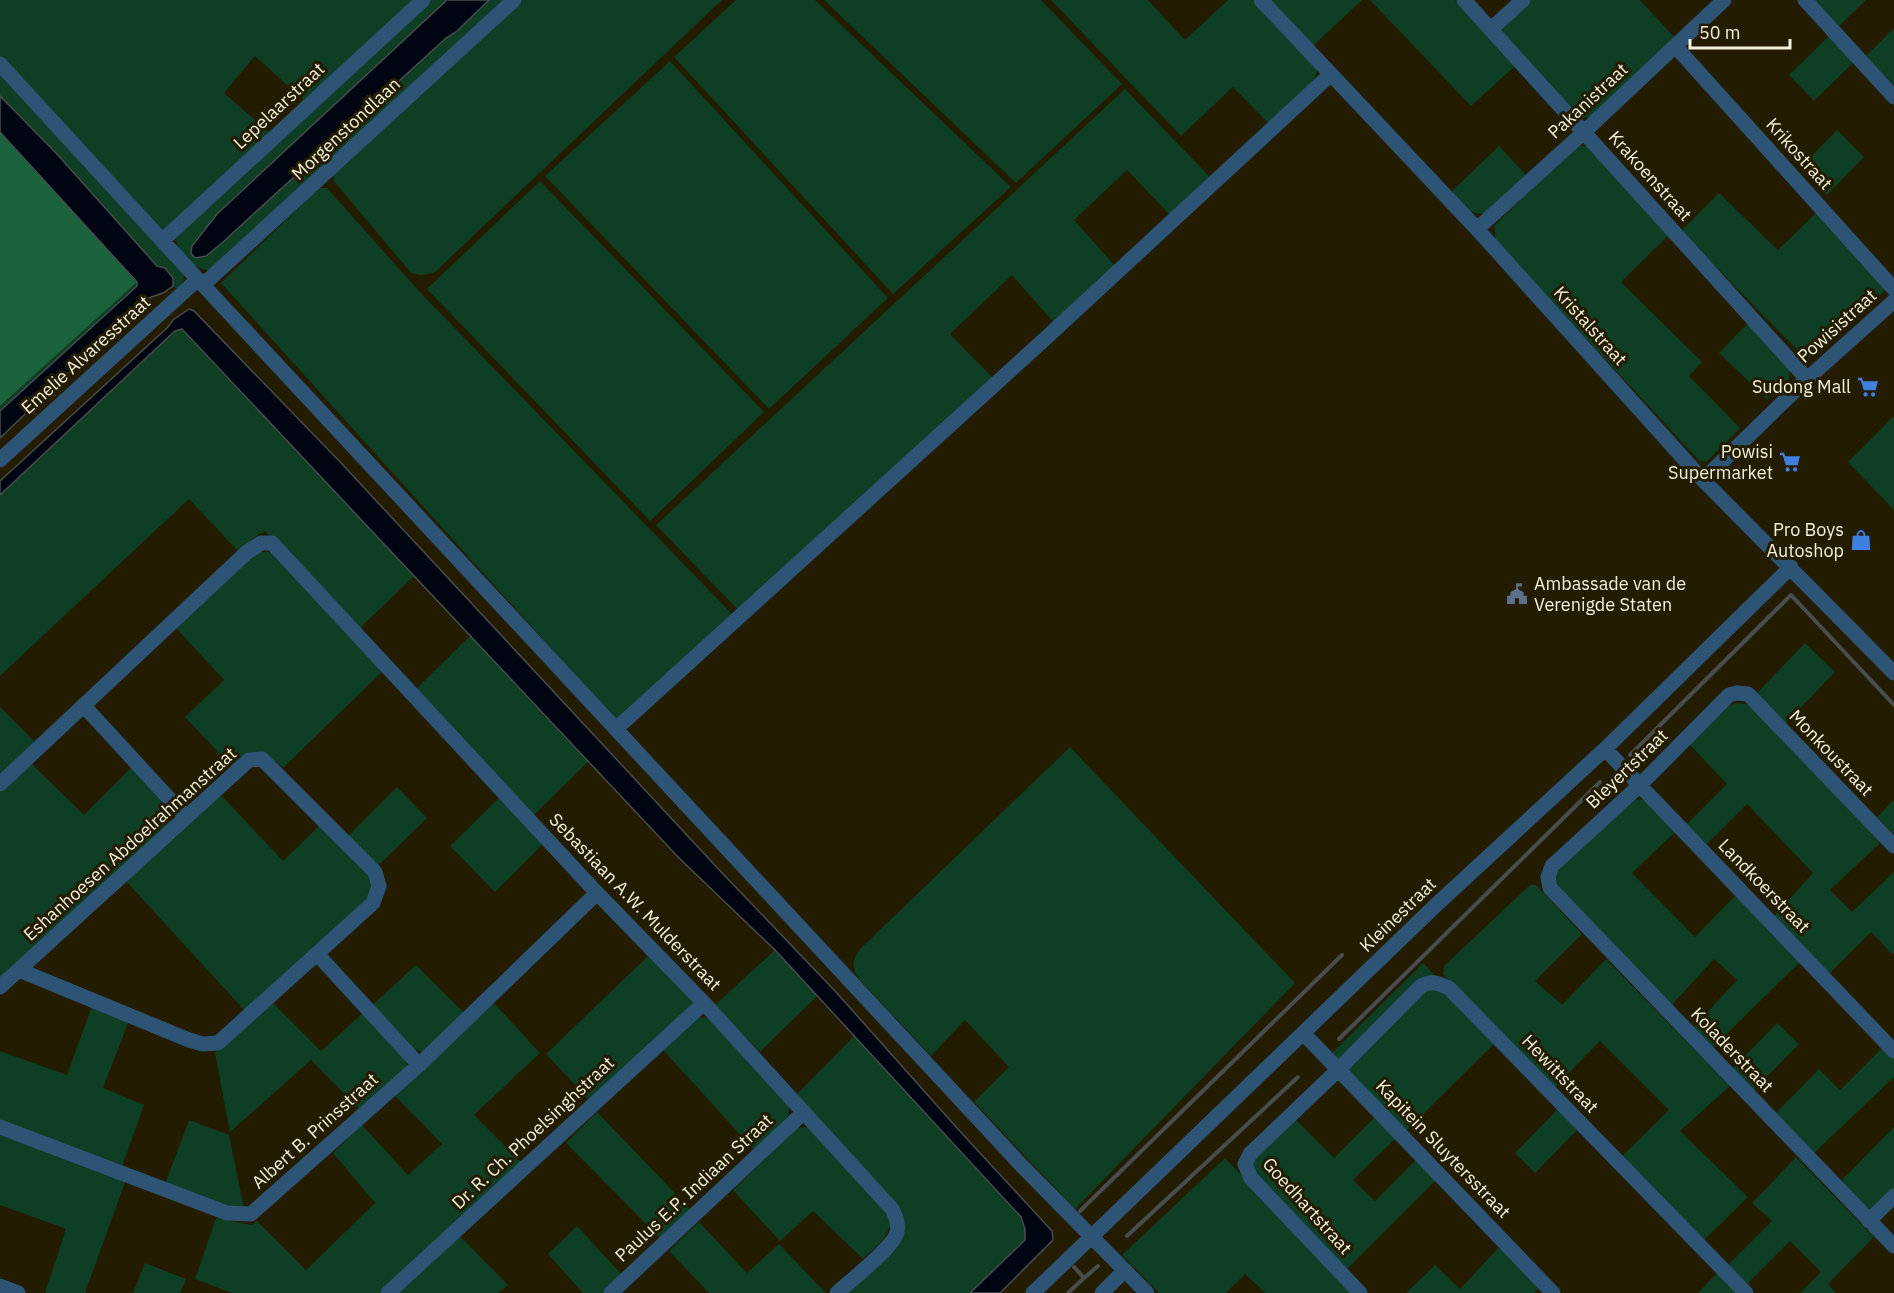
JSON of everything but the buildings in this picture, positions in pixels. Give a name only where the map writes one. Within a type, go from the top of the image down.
[{"type":"street","name":"Lepelaarstraat","points":[[163,240],[423,0]]},
{"type":"street","name":"Morgenstondlaan","points":[[201,282],[514,0]]},
{"type":"street","name":"Kristalstraat","points":[[1261,0],[1477,229],[1702,480],[1791,567],[1894,674]]},
{"type":"street","name":"Krakoenstraat","points":[[1464,0],[1807,379]]},
{"type":"street","points":[[1491,30],[1523,0]]},
{"type":"street","name":"Pakanistraat","points":[[1477,229],[1724,0]]},
{"type":"street","points":[[1805,0],[1894,97]]},
{"type":"street","name":"Krikostraat","points":[[1675,46],[1894,289]]},
{"type":"street","points":[[0,64],[1091,1237],[1147,1293]]},
{"type":"street","points":[[617,728],[1047,337],[1330,75]]},
{"type":"street","name":"Emelie Alvaresstraat","points":[[0,460],[201,282]]},
{"type":"street","name":"Powisistraat","points":[[1702,480],[1807,379],[1894,301]]},
{"type":"street","name":"Sebastiaan A.W. Mulderstraat","points":[[84,706],[246,553],[261,543],[272,543],[597,893],[705,1003],[892,1209],[897,1220],[897,1233],[891,1244],[837,1293]]},
{"type":"street","name":"Kleinestraat","points":[[1032,1293],[1436,905],[1605,749],[1791,567]]},
{"type":"street","name":"Bleyertstraat","points":[[1548,878],[1552,866],[1639,786],[1729,695],[1737,693]]},
{"type":"street","name":"Monkoustraat","points":[[1737,693],[1748,694],[1894,846]]},
{"type":"street","points":[[0,784],[84,706],[186,817]]},
{"type":"street","name":"Landkoerstraat","points":[[1605,749],[1894,1051]]},
{"type":"street","name":"Eshanhoesen Abdoelrahmanstraat","points":[[0,987],[249,760],[262,759],[375,872],[379,886],[373,903],[318,955]]},
{"type":"street","name":"Koladerstraat","points":[[1548,878],[1550,888],[1894,1246]]},
{"type":"street","name":"Albert B. Prinsstraat","points":[[0,1127],[227,1213],[251,1214],[419,1065],[597,893]]},
{"type":"street","points":[[20,970],[203,1044],[218,1043],[318,955],[419,1065]]},
{"type":"street","name":"Hewittstraat","points":[[1339,1069],[1421,986],[1429,982],[1438,982],[1449,988],[1746,1293]]},
{"type":"street","name":"Dr. R. Ch. Phoelsinghstraat","points":[[388,1293],[705,1003]]},
{"type":"street","name":"Kapitein Sluytersstraat","points":[[1304,1034],[1553,1293]]},
{"type":"street","name":"Goedhartstraat","points":[[1339,1069],[1250,1154],[1245,1164],[1251,1178],[1360,1293]]},
{"type":"street","name":"Paulus E.P. Indiaan Straat","points":[[611,1293],[804,1112]]},
{"type":"street","points":[[1869,1221],[1894,1197]]},
{"type":"street","points":[[1102,1293],[1125,1270]]},
{"type":"street","points":[[0,1286],[18,1293]]},
{"type":"green space","points":[[0,0],[417,0],[307,103],[255,56],[224,93],[270,133],[167,231],[159,228],[0,57]]},
{"type":"green space","points":[[430,0],[447,0],[217,214],[192,247],[195,258],[206,256],[223,242],[489,0],[508,0],[210,270],[204,270],[186,259],[178,247],[177,235]]},
{"type":"green space","points":[[520,0],[722,0],[434,273],[420,275],[411,273],[333,180],[334,172]]},
{"type":"green space","points":[[736,0],[815,0],[1011,187],[893,294],[674,57]]},
{"type":"green space","points":[[824,0],[1041,0],[1122,84],[1016,183]]},
{"type":"green space","points":[[1051,0],[1148,0],[1185,40],[1228,0],[1252,0],[1317,67],[1316,74],[1307,89],[1268,123],[1233,87],[1181,136]]},
{"type":"green space","points":[[1267,0],[1362,0],[1312,47]]},
{"type":"green space","points":[[1370,0],[1455,0],[1515,66],[1471,106]]},
{"type":"green space","points":[[1529,0],[1640,0],[1675,38],[1591,117],[1584,118],[1577,115],[1503,35],[1502,27]]},
{"type":"green space","points":[[1815,0],[1866,0],[1839,26]]},
{"type":"green space","points":[[1894,28],[1894,85],[1866,56]]},
{"type":"green space","points":[[1830,35],[1855,61],[1814,101],[1789,75]]},
{"type":"green space","points":[[670,61],[888,298],[769,409],[545,176]]},
{"type":"green space","points":[[0,70],[184,273],[182,282],[176,289],[173,286],[173,278],[165,268],[157,267],[56,153],[0,96]]},
{"type":"green space","points":[[1125,89],[1212,179],[1172,217],[1127,170],[1074,220],[1117,268],[1055,324],[1012,275],[950,334],[994,379],[739,611],[656,525]]},
{"type":"green space","points":[[1837,130],[1864,157],[1827,195],[1800,168]]},
{"type":"green space","points":[[0,132],[137,282],[0,406]]},
{"type":"green space","points":[[1499,146],[1527,176],[1488,213],[1476,213],[1463,205],[1451,192]]},
{"type":"green space","points":[[1580,146],[1588,146],[1669,235],[1621,282],[1702,362],[1689,376],[1740,428],[1706,462],[1699,460],[1692,453],[1496,241],[1494,226]]},
{"type":"green space","points":[[540,181],[764,412],[650,521],[427,289]]},
{"type":"green space","points":[[319,188],[327,188],[419,291],[734,616],[617,721],[221,283]]},
{"type":"green space","points":[[1719,193],[1778,250],[1820,209],[1887,284],[1884,291],[1812,357],[1804,357],[1681,231]]},
{"type":"green space","points":[[137,282],[137,286],[0,411],[0,406]]},
{"type":"green space","points":[[1749,322],[1790,370],[1789,379],[1767,399],[1719,353]]},
{"type":"green space","points":[[182,329],[414,576],[358,630],[265,531],[257,535],[239,552],[189,499],[0,676],[0,495],[176,331]]},
{"type":"green space","points":[[1894,416],[1894,510],[1848,462]]},
{"type":"green space","points":[[259,552],[276,554],[384,670],[283,768],[269,756],[258,753],[232,767],[185,717],[224,680],[176,628],[250,556]]},
{"type":"green space","points":[[470,636],[589,761],[533,816],[416,689]]},
{"type":"green space","points":[[1805,643],[1835,672],[1786,723],[1756,694]]},
{"type":"green space","points":[[1737,703],[1754,708],[1880,843],[1830,890],[1852,912],[1894,872],[1894,953],[1892,954],[1871,932],[1829,974],[1773,917],[1813,873],[1747,804],[1707,844],[1686,825],[1727,784],[1689,744],[1729,706]]},
{"type":"green space","points":[[0,707],[35,742],[0,775]]},
{"type":"green space","points":[[1070,747],[1295,983],[1075,1209],[974,1102],[1009,1067],[965,1020],[931,1056],[859,979],[854,964],[860,949]]},
{"type":"green space","points":[[30,762],[84,815],[132,767],[171,808],[173,816],[170,824],[0,983],[0,790]]},
{"type":"green space","points":[[397,787],[427,818],[377,867],[348,836]]},
{"type":"green space","points":[[218,792],[283,861],[321,824],[373,881],[367,899],[245,1011],[125,880]]},
{"type":"green space","points":[[501,796],[545,842],[495,892],[450,846]]},
{"type":"green space","points":[[1640,799],[1648,803],[1676,831],[1632,873],[1695,937],[1736,895],[1801,961],[1709,1051],[1690,1031],[1737,980],[1714,959],[1669,1008],[1552,882],[1558,871],[1631,801]]},
{"type":"green space","points":[[1894,800],[1894,834],[1877,817]]},
{"type":"green space","points":[[1530,885],[1536,885],[1582,934],[1535,981],[1562,1005],[1606,959],[1730,1086],[1680,1131],[1748,1197],[1700,1244],[1620,1158],[1669,1110],[1600,1041],[1553,1089],[1443,974],[1444,966]]},
{"type":"green space","points":[[775,950],[817,996],[760,1052],[715,1005]]},
{"type":"green space","points":[[649,955],[694,1002],[692,1007],[590,1101],[546,1054]]},
{"type":"green space","points":[[1423,963],[1498,1040],[1406,1131],[1331,1054]]},
{"type":"green space","points":[[416,965],[465,1014],[423,1051],[415,1050],[370,1007]]},
{"type":"green space","points":[[272,1002],[321,1051],[363,1013],[406,1060],[407,1067],[361,1111],[311,1060],[230,1132],[215,1053]]},
{"type":"green space","points":[[493,1002],[540,1053],[474,1115],[523,1164],[381,1293],[232,1293],[195,1279],[216,1218],[252,1225],[257,1221],[306,1270],[375,1203],[333,1153],[362,1125],[408,1175],[442,1144],[394,1095]]},
{"type":"green space","points":[[92,1006],[129,1021],[103,1088],[144,1105],[122,1167],[0,1120],[0,1051],[67,1075]]},
{"type":"green space","points":[[701,1017],[709,1018],[788,1103],[789,1111],[784,1124],[755,1151],[663,1050],[694,1020]]},
{"type":"green space","points":[[1777,1023],[1799,1044],[1751,1093],[1730,1071]]},
{"type":"green space","points":[[854,1036],[1021,1217],[1025,1239],[970,1293],[845,1293],[903,1235],[905,1223],[901,1209],[795,1096]]},
{"type":"green space","points":[[1883,1047],[1894,1058],[1894,1077],[1812,1155],[1773,1116],[1819,1069],[1840,1090]]},
{"type":"green space","points":[[1560,1107],[1580,1127],[1535,1173],[1515,1153]]},
{"type":"green space","points":[[597,1112],[693,1212],[663,1241],[566,1143]]},
{"type":"green space","points":[[1375,1117],[1396,1138],[1353,1180],[1375,1201],[1417,1159],[1437,1179],[1346,1270],[1254,1176],[1252,1159],[1294,1118],[1334,1158]]},
{"type":"green space","points":[[189,1120],[229,1135],[244,1208],[236,1210],[165,1184]]},
{"type":"green space","points":[[1894,1127],[1894,1195],[1870,1211],[1840,1182]]},
{"type":"green space","points":[[797,1128],[813,1129],[891,1219],[885,1237],[863,1259],[813,1211],[780,1241],[733,1190]]},
{"type":"green space","points":[[0,1132],[126,1180],[85,1293],[45,1293],[66,1229],[0,1205]]},
{"type":"green space","points":[[1796,1157],[1874,1237],[1828,1284],[1836,1293],[1800,1293],[1821,1272],[1790,1241],[1743,1288],[1724,1269],[1772,1221],[1752,1203]]},
{"type":"green space","points":[[1225,1158],[1353,1293],[1265,1293],[1245,1274],[1226,1293],[1159,1293],[1122,1255]]},
{"type":"green space","points":[[699,1222],[747,1273],[779,1244],[826,1293],[709,1293],[669,1251]]},
{"type":"green space","points":[[577,1226],[623,1276],[605,1293],[583,1293],[548,1254]]},
{"type":"green space","points":[[459,1235],[508,1285],[498,1293],[399,1293],[398,1291]]},
{"type":"green space","points":[[1500,1246],[1540,1287],[1534,1293],[1406,1293],[1435,1265],[1460,1289]]},
{"type":"green space","points":[[145,1263],[186,1279],[180,1293],[133,1293]]},
{"type":"green space","points":[[1720,1270],[1742,1293],[1698,1293]]},
{"type":"shaded area","points":[[447,0],[489,0],[223,242],[206,256],[195,258],[191,253],[192,246],[217,214]]},
{"type":"shaded area","points":[[0,96],[56,153],[157,266],[165,268],[173,278],[173,286],[163,293],[146,299],[0,438],[0,411],[137,286],[137,282],[0,132]]},
{"type":"shaded area","points":[[189,309],[194,311],[343,465],[724,875],[836,992],[1052,1231],[1053,1240],[1000,1293],[970,1293],[1025,1240],[1025,1229],[1021,1217],[775,950],[679,858],[182,329],[175,331],[0,495],[0,481],[173,320]]},
{"type":"waterway","points":[[1630,755],[1791,595],[1894,705]]},
{"type":"waterway","points":[[1339,1039],[1600,782]]},
{"type":"waterway","points":[[1080,1211],[1342,955]]},
{"type":"waterway","points":[[1127,1236],[1298,1077]]},
{"type":"waterway","points":[[1084,1278],[1098,1266]]},
{"type":"waterway","points":[[1068,1293],[1084,1278],[1074,1267]]},
{"type":"place","name":"Sudong Mall","points":[[1868,387]]},
{"type":"place","name":"Powisi Supermarket","points":[[1790,462]]},
{"type":"place","name":"Pro Boys Autoshop","points":[[1861,540]]},
{"type":"place","name":"Ambassade van de Verenigde Staten","points":[[1517,594]]}]
